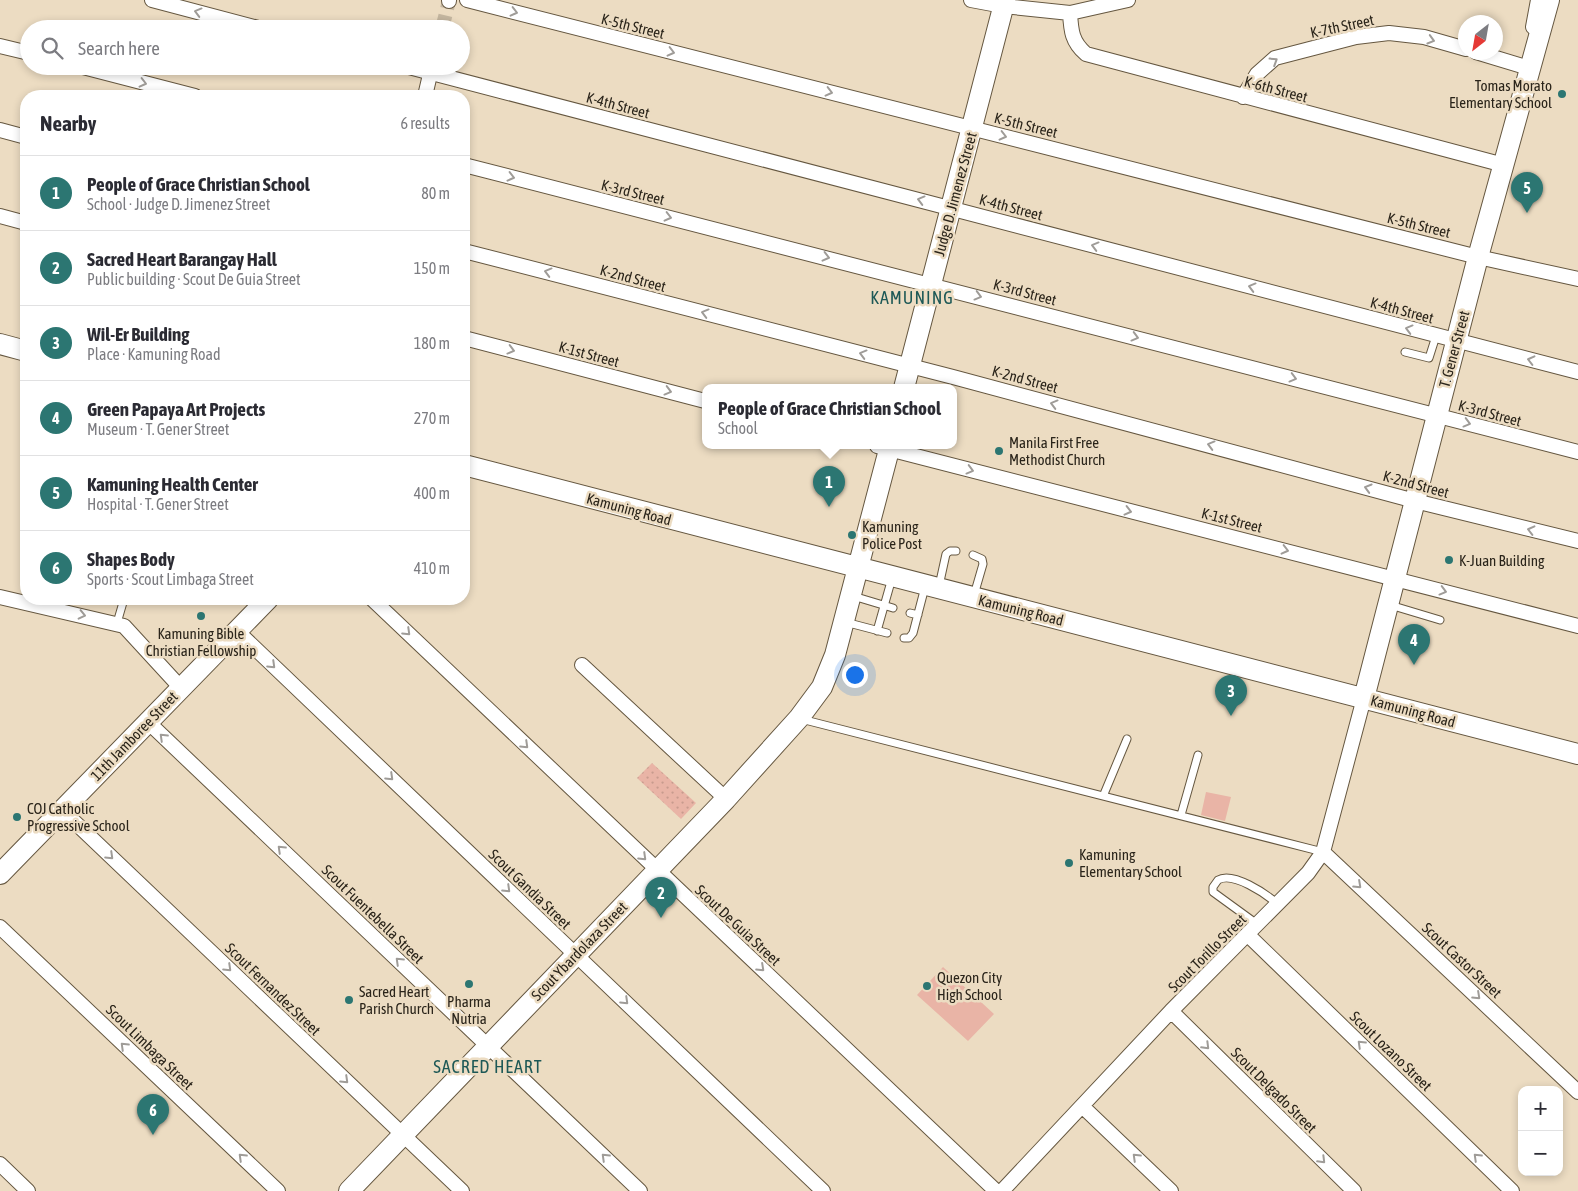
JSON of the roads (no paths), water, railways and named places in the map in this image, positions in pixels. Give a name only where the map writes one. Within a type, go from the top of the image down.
[{"type":"street","points":[[152,0],[228,20]]},
{"type":"street","name":"K-5th Street","points":[[466,0],[1478,257],[1578,280]]},
{"type":"street","points":[[971,0],[1070,13],[1128,0]]},
{"type":"street","points":[[1503,57],[1533,63],[1530,40],[1538,0]]},
{"type":"street","name":"T. Gener Street","points":[[1364,698],[1478,257],[1549,0]]},
{"type":"street","name":"Judge D. Jimenez Street","points":[[905,384],[1004,3]]},
{"type":"street","name":"K-6th Street","points":[[1070,13],[1071,32],[1076,45],[1086,54],[1504,165]]},
{"type":"street","name":"K-7th Street","points":[[1243,97],[1257,74],[1275,58],[1356,37],[1389,33],[1424,37],[1458,47]]},
{"type":"street","points":[[0,46],[20,51]]},
{"type":"street","points":[[114,75],[172,90]]},
{"type":"street","points":[[426,90],[430,75]]},
{"type":"street","name":"K-4th Street","points":[[450,75],[1578,372]]},
{"type":"street","points":[[0,130],[20,135]]},
{"type":"street","name":"K-3rd Street","points":[[470,167],[1578,452]]},
{"type":"street","points":[[0,216],[20,221]]},
{"type":"street","name":"K-2nd Street","points":[[470,253],[910,366],[1415,501],[1578,541]]},
{"type":"street","name":"K-1st Street","points":[[470,340],[702,400]]},
{"type":"street","points":[[0,344],[20,349]]},
{"type":"street","points":[[858,569],[885,449]]},
{"type":"street","name":"K-1st Street","points":[[893,449],[1578,626]]},
{"type":"street","name":"Kamuning Road","points":[[470,467],[858,569],[1578,754]]},
{"type":"street","name":"Scout Ybardolaza Street","points":[[349,1191],[726,799],[813,702],[829,672],[858,569]]},
{"type":"street","points":[[1,599],[20,603]]},
{"type":"street","points":[[30,605],[124,626],[181,688]]},
{"type":"street","name":"11th Jamboree Street","points":[[0,874],[262,605]]},
{"type":"street","name":"Scout De Guia Street","points":[[378,605],[996,1191]]},
{"type":"street","name":"Scout Gandia Street","points":[[237,631],[823,1191]]},
{"type":"street","points":[[582,665],[726,799]]},
{"type":"street","name":"Scout Torillo Street","points":[[1002,1191],[1172,1011],[1308,873],[1323,852],[1364,698]]},
{"type":"street","name":"Scout Fuentebella Street","points":[[148,722],[640,1191]]},
{"type":"street","name":"Scout Fernandez Street","points":[[62,810],[462,1191]]},
{"type":"street","name":"Scout Castor Street","points":[[1323,852],[1578,1092]]},
{"type":"street","name":"Scout Limbaga Street","points":[[0,927],[278,1191]]},
{"type":"street","name":"Scout Lozano Street","points":[[1248,934],[1512,1191]]},
{"type":"street","name":"Scout Delgado Street","points":[[1172,1011],[1354,1191]]},
{"type":"street","points":[[1082,1106],[1171,1191]]},
{"type":"street","points":[[0,1164],[28,1191]]},
{"type":"lane","points":[[1405,352],[1429,358],[1436,336]]},
{"type":"lane","points":[[904,638],[909,638],[913,632],[914,614],[932,588],[946,554],[950,550],[956,551]]},
{"type":"lane","points":[[973,556],[982,558],[983,564],[973,598]]},
{"type":"lane","points":[[877,631],[892,577]]},
{"type":"lane","points":[[851,596],[893,608]]},
{"type":"lane","points":[[117,623],[122,605]]},
{"type":"lane","points":[[1389,605],[1440,620]]},
{"type":"lane","points":[[844,622],[887,633]]},
{"type":"lane","points":[[798,718],[1104,794],[1323,852]]},
{"type":"lane","points":[[1104,794],[1127,739]]},
{"type":"lane","points":[[1181,814],[1198,754]]},
{"type":"lane","points":[[1258,924],[1213,892],[1213,887],[1218,880],[1230,878],[1238,881],[1260,890],[1278,904]]},
{"type":"tunnel","points":[[444,20],[449,1]]},
{"type":"place","name":"Tomas Morato Elementary School","points":[[1562,94]]},
{"type":"place","name":"Kamuning Health Center","points":[[1527,213]]},
{"type":"place","name":"Manila First Free Methodist Church","points":[[999,451]]},
{"type":"place","name":"People of Grace Christian School","points":[[829,507]]},
{"type":"place","name":"Kamuning Police Post","points":[[852,535]]},
{"type":"place","name":"K-Juan Building","points":[[1449,560]]},
{"type":"place","name":"Kamuning Bible Christian Fellowship","points":[[201,616]]},
{"type":"place","name":"Green Papaya Art Projects","points":[[1414,665]]},
{"type":"place","name":"Wil-Er Building","points":[[1231,716]]},
{"type":"place","name":"COJ Catholic Progressive School","points":[[17,817]]},
{"type":"place","name":"Kamuning Elementary School","points":[[1069,863]]},
{"type":"place","name":"Sacred Heart Barangay Hall","points":[[661,918]]},
{"type":"place","name":"Pharma Nutria","points":[[469,984]]},
{"type":"place","name":"Quezon City High School","points":[[927,986]]},
{"type":"place","name":"Sacred Heart Parish Church","points":[[349,1000]]},
{"type":"place","name":"Shapes Body","points":[[153,1135]]},
{"type":"district","name":"KAMUNING","points":[[912,297]]},
{"type":"district","name":"SACRED HEART","points":[[488,1066]]}]
